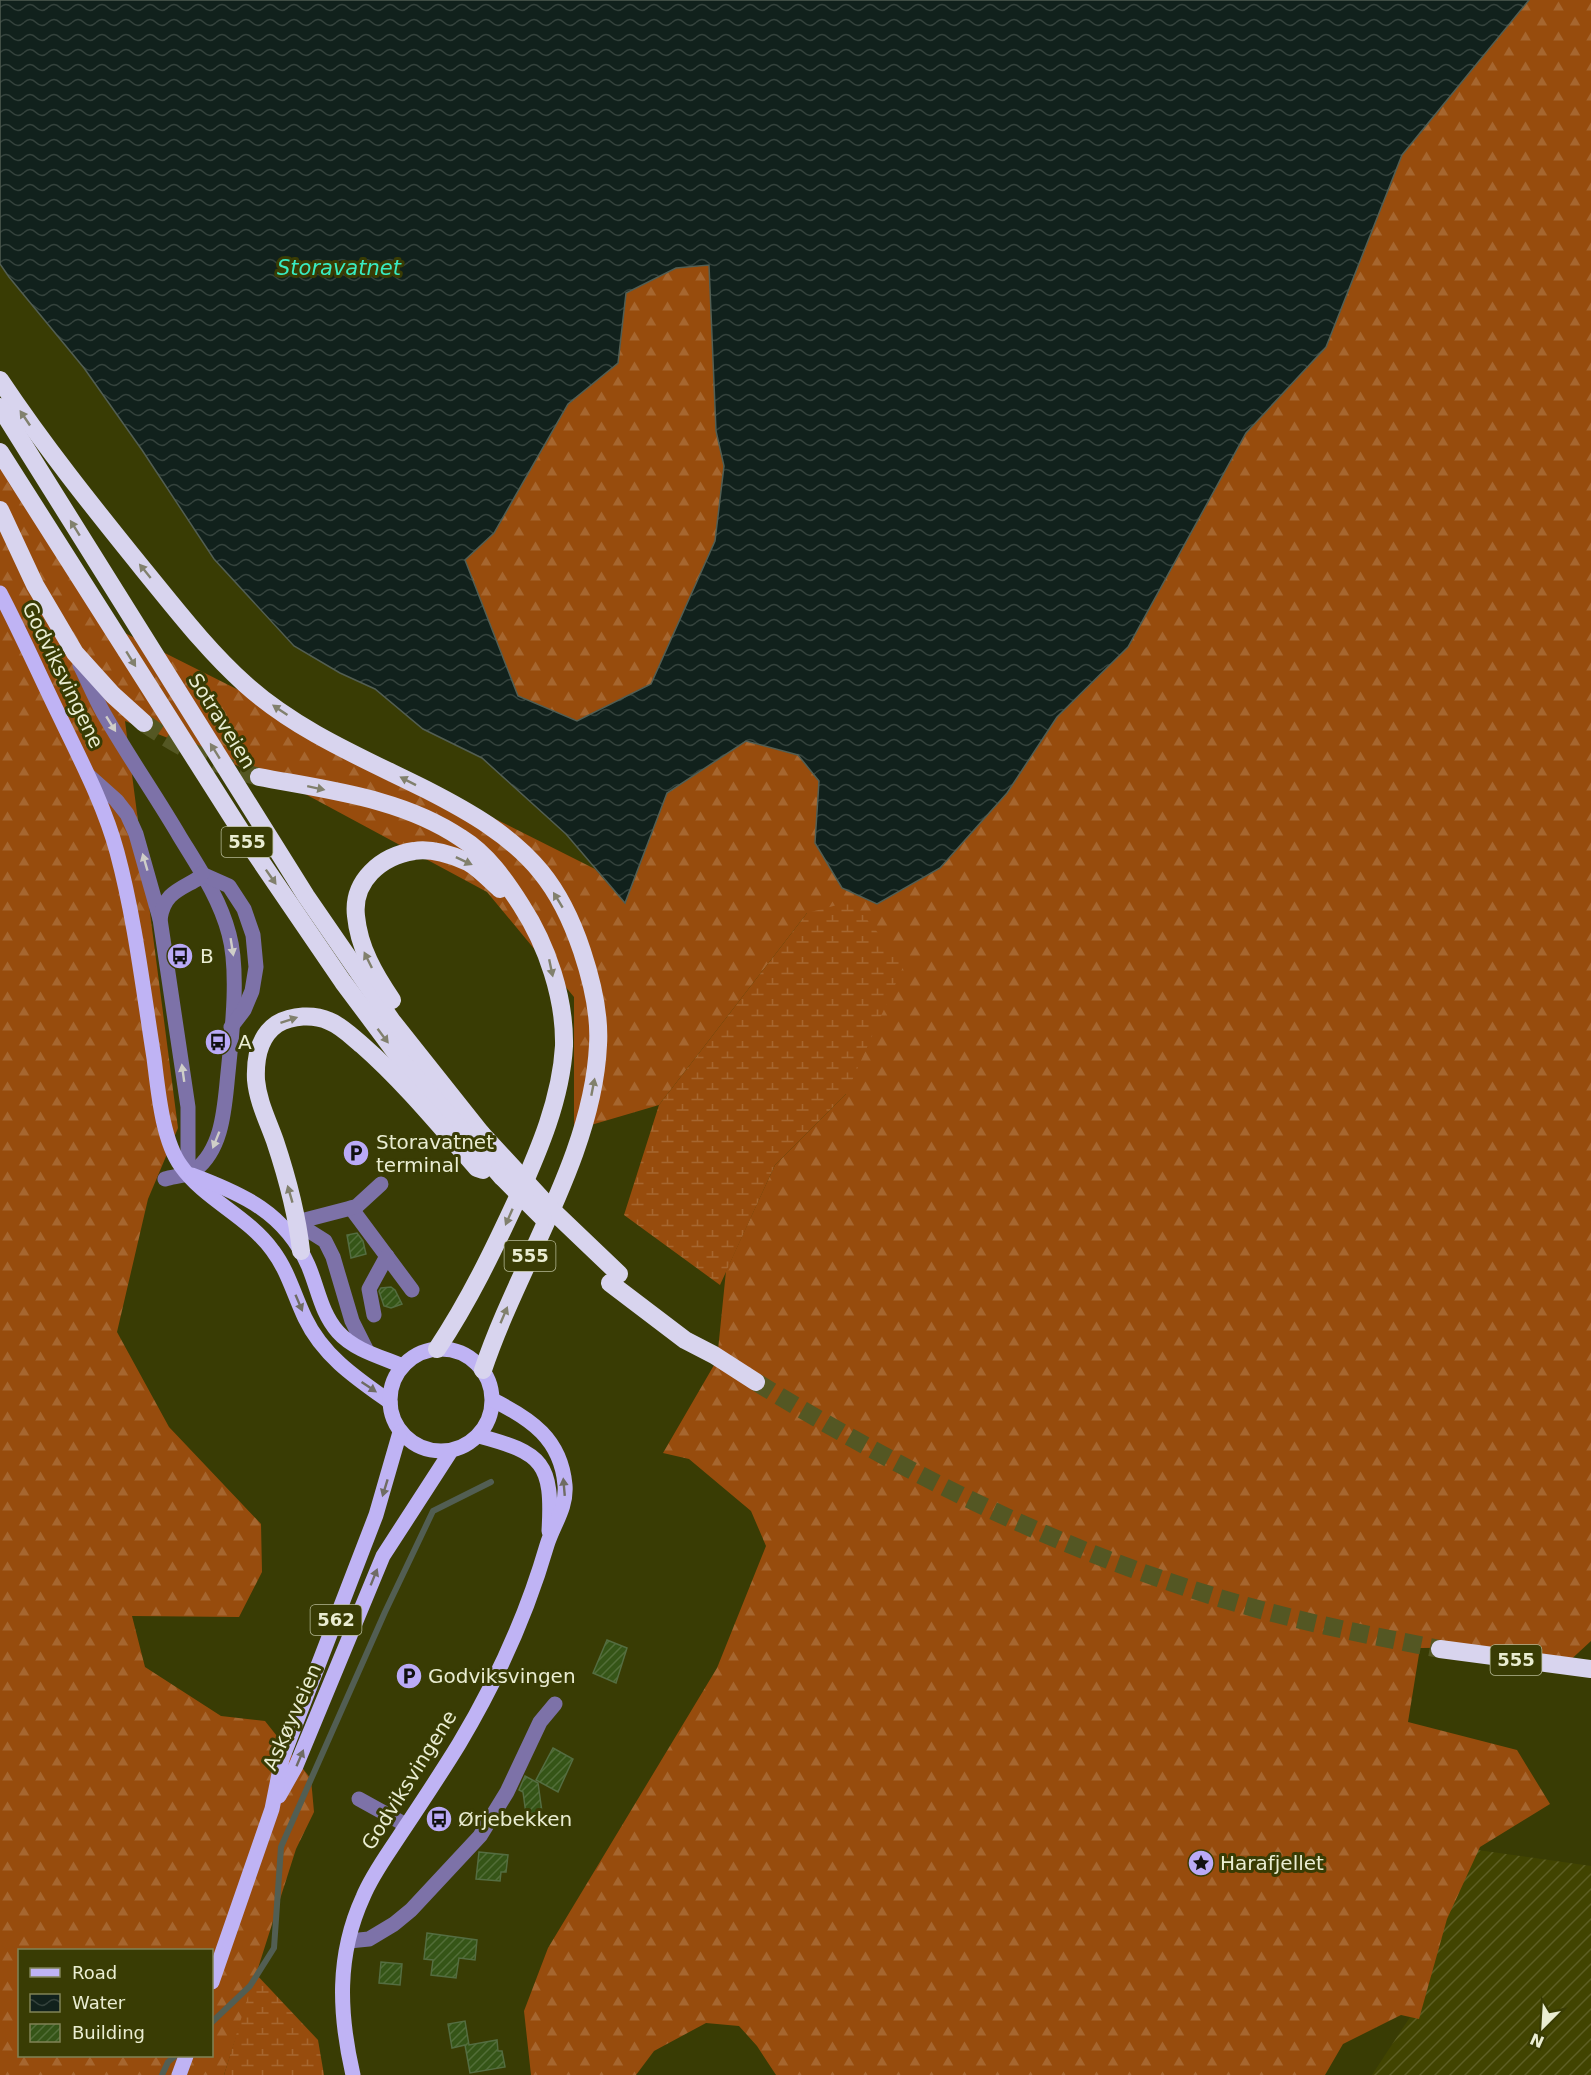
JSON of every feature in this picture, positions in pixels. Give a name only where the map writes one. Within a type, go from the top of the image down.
[{"type":"highway","name":"555","points":[[0,380],[35,433],[79,490],[176,610],[246,685],[280,711],[323,737],[453,804],[490,826],[516,846],[541,872],[561,903],[577,937],[588,969],[598,1042],[596,1071],[578,1143],[502,1319],[483,1370]]},
{"type":"highway","name":"Sotraveien","points":[[0,407],[306,896],[415,1054]]},
{"type":"highway","name":"555","points":[[0,452],[250,847],[343,982],[415,1054],[479,1113],[481,1133],[615,1278]]},
{"type":"highway","points":[[0,510],[35,585],[75,653],[112,695],[144,723]]},
{"type":"highway","name":"555","points":[[259,777],[377,801],[421,815],[462,838],[484,856],[502,877],[527,914],[549,957],[562,1016],[564,1047],[555,1099],[544,1136],[504,1228],[480,1277],[437,1349]]},
{"type":"highway","name":"555","points":[[527,914],[471,863],[452,856],[415,850],[393,856],[374,868],[364,881],[358,895],[355,914],[360,942],[415,1054],[502,1177],[615,1278],[694,1332],[714,1355],[756,1382]]},
{"type":"highway","name":"555","points":[[301,1251],[297,1223],[275,1142],[261,1106],[256,1084],[255,1063],[258,1048],[270,1029],[283,1021],[299,1017],[319,1017],[331,1021],[402,1083],[477,1168],[502,1177]]},
{"type":"highway","name":"555","points":[[1440,1649],[1591,1669]]},
{"type":"main road","name":"Godviksvingene","points":[[0,593],[88,775],[116,849],[126,889],[164,1126],[180,1165],[205,1190],[253,1228],[273,1251],[320,1344],[348,1373],[390,1402]]},
{"type":"main road","points":[[188,1174],[220,1185],[254,1202],[272,1215],[286,1229],[301,1251],[324,1312],[338,1333],[354,1345],[403,1366]]},
{"type":"main road","points":[[437,1349],[450,1350],[474,1360],[483,1370],[492,1389],[493,1400],[489,1419],[479,1436],[471,1443],[451,1451],[440,1452],[418,1446],[400,1432],[391,1412],[393,1383],[403,1366],[413,1357],[437,1349]]},
{"type":"main road","name":"Godviksvingene","points":[[353,2075],[346,2044],[341,2002],[344,1961],[363,1897],[459,1743],[495,1675],[520,1623],[565,1498],[565,1484],[558,1455],[542,1431],[530,1421],[493,1400]]},
{"type":"main road","name":"Askøyveien","points":[[213,1979],[272,1809],[282,1759],[376,1515],[400,1432]]},
{"type":"main road","name":"Godviksvingene","points":[[479,1436],[513,1444],[530,1454],[541,1465],[547,1479],[550,1511],[548,1542]]},
{"type":"main road","name":"Askøyveien","points":[[272,1809],[296,1766],[383,1556],[451,1451]]},
{"type":"main road","points":[[179,2075],[185,2057]]},
{"type":"street","points":[[75,653],[104,713],[202,874],[221,910],[230,935],[234,959],[231,1028],[225,1102],[220,1129],[214,1146],[196,1169],[188,1174],[165,1179]]},
{"type":"street","name":"Godviksvingene","points":[[88,775],[116,800],[127,814],[136,834],[160,919],[188,1107],[188,1174]]},
{"type":"street","points":[[160,919],[167,897],[202,874]]},
{"type":"street","points":[[202,874],[228,886],[244,909],[253,935],[256,967],[252,991],[244,1010],[231,1028]]},
{"type":"street","points":[[297,1223],[351,1208],[364,1200],[381,1184]]},
{"type":"street","points":[[351,1208],[412,1290]]},
{"type":"street","points":[[297,1223],[325,1241],[333,1257],[352,1321],[367,1351]]},
{"type":"street","points":[[273,1251],[284,1255],[301,1251]]},
{"type":"street","points":[[374,1316],[369,1289],[387,1256]]},
{"type":"street","points":[[349,1941],[369,1939],[394,1924],[411,1910],[480,1836],[507,1792],[540,1722],[555,1704]]},
{"type":"street","points":[[359,1799],[406,1825]]},
{"type":"shaded area","points":[[1470,1849],[1591,1866],[1591,2075],[1372,2075],[1418,2005]]},
{"type":"green space","points":[[1529,0],[1591,0],[1591,1641],[1565,1665],[1525,1647],[1420,1648],[1408,1722],[1517,1750],[1550,1804],[1480,1847],[1447,1919],[1419,2019],[1401,2015],[1343,2044],[1325,2075],[776,2075],[757,2046],[739,2026],[706,2023],[654,2051],[636,2075],[531,2075],[524,2011],[548,1948],[717,1668],[766,1546],[751,1511],[689,1459],[663,1453],[717,1360],[726,1271],[775,1165],[846,1094],[807,913],[659,1105],[574,1130],[574,997],[487,892],[294,788],[125,721],[178,1128],[148,1199],[117,1332],[169,1427],[261,1524],[262,1572],[239,1617],[132,1616],[145,1667],[221,1716],[265,1721],[311,1779],[314,1812],[296,1849],[224,2075],[0,2075],[0,452],[97,619],[595,869],[625,903],[667,793],[746,741],[798,755],[819,781],[1007,793],[1057,717],[1128,647],[1246,433],[1326,347],[1402,155]]},
{"type":"green space","points":[[709,265],[716,431],[724,466],[715,541],[651,684],[577,721],[518,696],[465,560],[494,533],[568,404],[618,363],[626,293],[676,268]]},
{"type":"green space","points":[[852,901],[904,965],[846,1094],[775,1165],[720,1285],[624,1215],[659,1105],[807,913]]},
{"type":"green space","points":[[255,1973],[318,2040],[324,2075],[224,2075]]},
{"type":"water","name":"Storavatnet","points":[[0,0],[1529,0],[1402,155],[1326,347],[1246,433],[1128,647],[1057,717],[1007,793],[940,868],[877,904],[842,888],[815,843],[819,781],[798,755],[746,741],[667,793],[625,903],[566,834],[482,758],[423,729],[375,689],[340,673],[294,646],[214,559],[142,450],[84,368],[0,264]],"holes":[[[709,265],[716,431],[724,466],[715,541],[651,684],[577,721],[518,696],[465,560],[494,533],[568,404],[618,363],[626,293],[676,268]]]},
{"type":"building","points":[[357,1233],[363,1241],[366,1254],[351,1258],[347,1235]]},
{"type":"building","points":[[391,1287],[402,1304],[391,1308],[384,1306],[379,1291],[381,1288]]},
{"type":"building","points":[[607,1640],[627,1648],[616,1683],[593,1673]]},
{"type":"building","points":[[553,1748],[573,1759],[558,1792],[536,1780]]},
{"type":"building","points":[[525,1776],[538,1783],[542,1812],[526,1814],[523,1792],[519,1790]]},
{"type":"building","points":[[479,1852],[508,1855],[506,1872],[501,1872],[500,1881],[476,1879]]},
{"type":"building","points":[[427,1933],[477,1940],[475,1960],[459,1958],[456,1978],[431,1975],[433,1960],[424,1959]]},
{"type":"building","points":[[381,1962],[402,1964],[400,1985],[379,1983]]},
{"type":"building","points":[[465,2021],[469,2045],[497,2040],[498,2051],[502,2051],[505,2067],[470,2073],[465,2045],[452,2048],[448,2024]]},
{"type":"waterway","points":[[213,2021],[250,1986],[274,1948],[281,1847],[385,1612],[433,1511],[491,1482]]},
{"type":"waterway","points":[[162,2075],[168,2062],[174,2057]]},
{"type":"tunnel","points":[[144,723],[199,755],[259,777]]},
{"type":"tunnel","points":[[756,1382],[816,1418],[936,1483],[997,1513],[1123,1565],[1187,1588],[1254,1608],[1440,1649]]},
{"type":"place","name":"B","points":[[180,956]]},
{"type":"place","name":"A","points":[[218,1042]]},
{"type":"place","name":"Storavatnet terminal","points":[[356,1153]]},
{"type":"place","name":"Godviksvingen","points":[[409,1676]]},
{"type":"place","name":"Ørjebekken","points":[[439,1819]]},
{"type":"place","name":"Harafjellet","points":[[1201,1863]]}]
